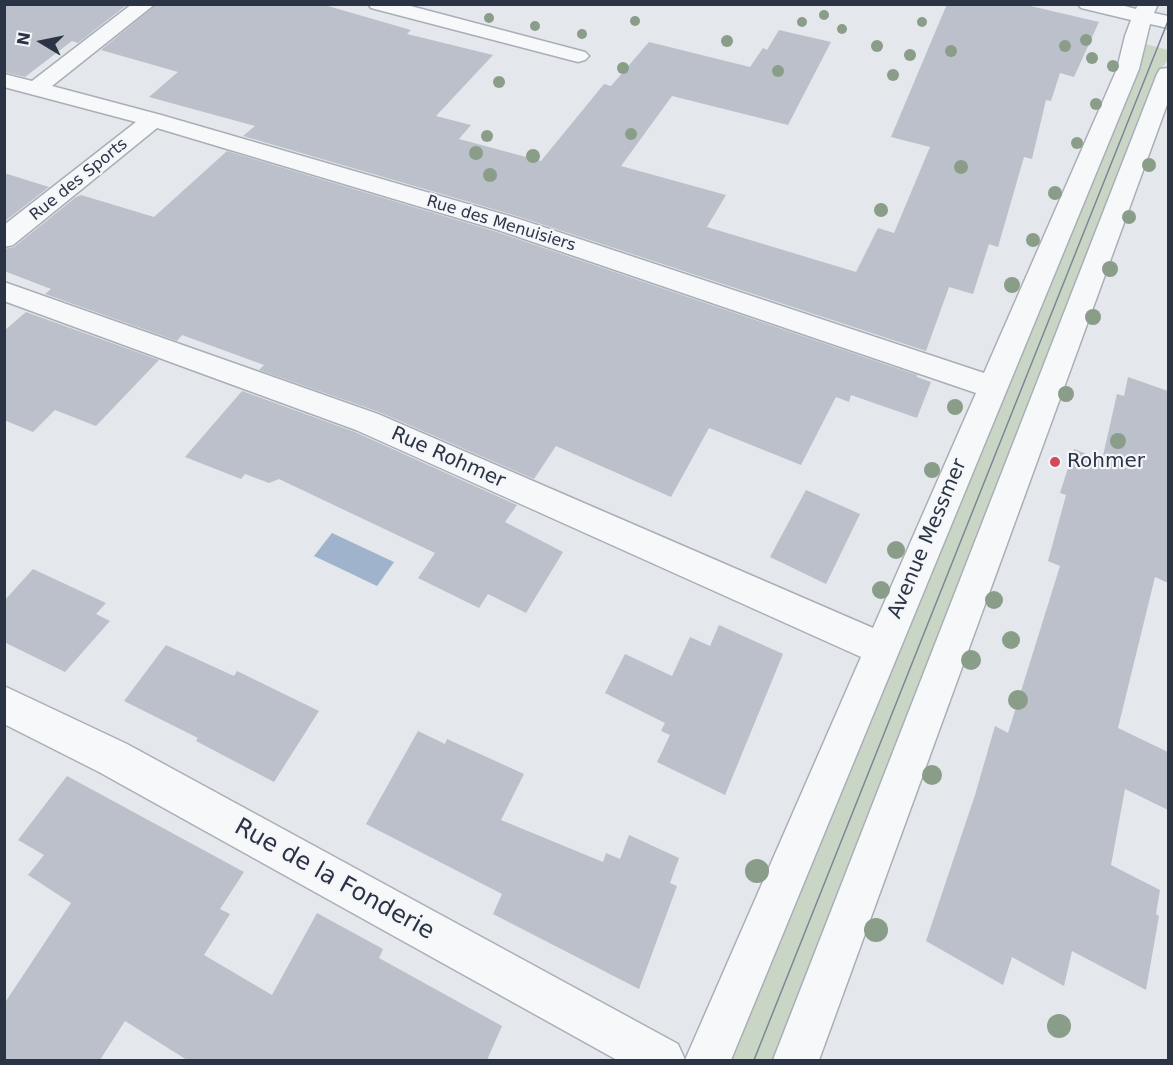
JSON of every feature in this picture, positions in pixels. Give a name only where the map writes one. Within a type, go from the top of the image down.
[{"type":"street","points":[[36,88],[145,4]]},
{"type":"street","points":[[378,4],[578,56]]},
{"type":"street","points":[[1088,4],[1157,16]]},
{"type":"street","name":"Avenue Messmer","points":[[708,1060],[1128,69],[1135,36],[1157,16]]},
{"type":"street","points":[[796,1060],[1168,74]]},
{"type":"street","name":"Rue des Menuisiers","points":[[4,80],[153,120],[507,224],[992,387]]},
{"type":"street","name":"Rue des Sports","points":[[4,239],[153,120]]},
{"type":"street","name":"Rue Rohmer","points":[[4,291],[367,422],[882,649]]},
{"type":"street","name":"Rue de la Fonderie","points":[[4,704],[113,758],[662,1060]]},
{"type":"green space","points":[[1142,43],[1168,50],[1168,60],[1157,75],[777,1060],[729,1060],[1138,70]]},
{"type":"water","points":[[332,533],[394,562],[377,586],[314,556]]},
{"type":"building","points":[[4,4],[128,4],[78,43],[72,41],[25,77],[4,72]]},
{"type":"building","points":[[157,4],[321,4],[411,30],[407,34],[493,55],[436,116],[471,125],[459,139],[541,161],[604,84],[611,86],[649,42],[750,67],[763,48],[767,50],[779,30],[831,42],[788,125],[672,96],[621,166],[726,195],[707,227],[856,272],[878,228],[894,233],[930,147],[891,137],[947,4],[1022,4],[1099,22],[1074,77],[1060,73],[1051,101],[1046,100],[1032,159],[1024,157],[998,247],[989,244],[973,294],[949,287],[926,351],[517,216],[243,136],[255,126],[149,97],[178,72],[101,50]]},
{"type":"building","points":[[227,151],[497,232],[917,375],[931,382],[917,418],[851,395],[849,402],[836,397],[801,465],[709,428],[671,497],[556,446],[534,479],[379,412],[259,370],[264,365],[182,335],[177,341],[45,294],[51,289],[4,271],[4,249],[14,247],[76,197],[81,195],[154,217]]},
{"type":"building","points":[[4,173],[49,187],[4,222]]},
{"type":"building","points":[[26,312],[159,360],[96,426],[55,410],[33,432],[4,420],[4,331]]},
{"type":"building","points":[[1128,377],[1168,391],[1168,583],[1155,577],[1118,728],[1168,752],[1168,810],[1125,789],[1111,865],[1160,890],[1156,914],[1159,916],[1146,990],[1072,951],[1064,986],[1012,957],[1003,985],[926,941],[975,795],[995,726],[1008,733],[1060,566],[1048,561],[1066,495],[1060,493],[1074,449],[1102,460],[1117,394],[1124,396]]},
{"type":"building","points":[[242,391],[355,432],[517,505],[505,522],[563,552],[526,613],[488,594],[479,608],[418,578],[435,553],[279,479],[269,483],[245,474],[241,479],[185,457]]},
{"type":"building","points":[[806,490],[860,514],[826,584],[770,557]]},
{"type":"building","points":[[33,569],[106,603],[96,614],[110,621],[65,672],[4,642],[4,601]]},
{"type":"building","points":[[719,625],[783,654],[725,795],[657,762],[670,735],[661,731],[665,723],[605,693],[625,654],[672,676],[690,637],[710,646]]},
{"type":"building","points":[[166,645],[234,676],[237,671],[319,711],[274,782],[196,741],[198,738],[124,701]]},
{"type":"building","points":[[418,731],[445,744],[447,739],[524,774],[501,820],[603,862],[606,853],[620,859],[629,835],[679,858],[670,883],[677,886],[639,989],[493,914],[502,894],[366,824]]},
{"type":"building","points":[[67,776],[244,872],[220,909],[230,914],[204,955],[272,995],[317,913],[383,949],[379,958],[502,1026],[487,1060],[187,1060],[125,1021],[100,1060],[4,1060],[4,1004],[71,903],[28,875],[44,855],[18,840]]},
{"type":"tram line","points":[[754,1060],[1168,21]]},
{"type":"place","name":"Rohmer","points":[[1055,462]]}]
